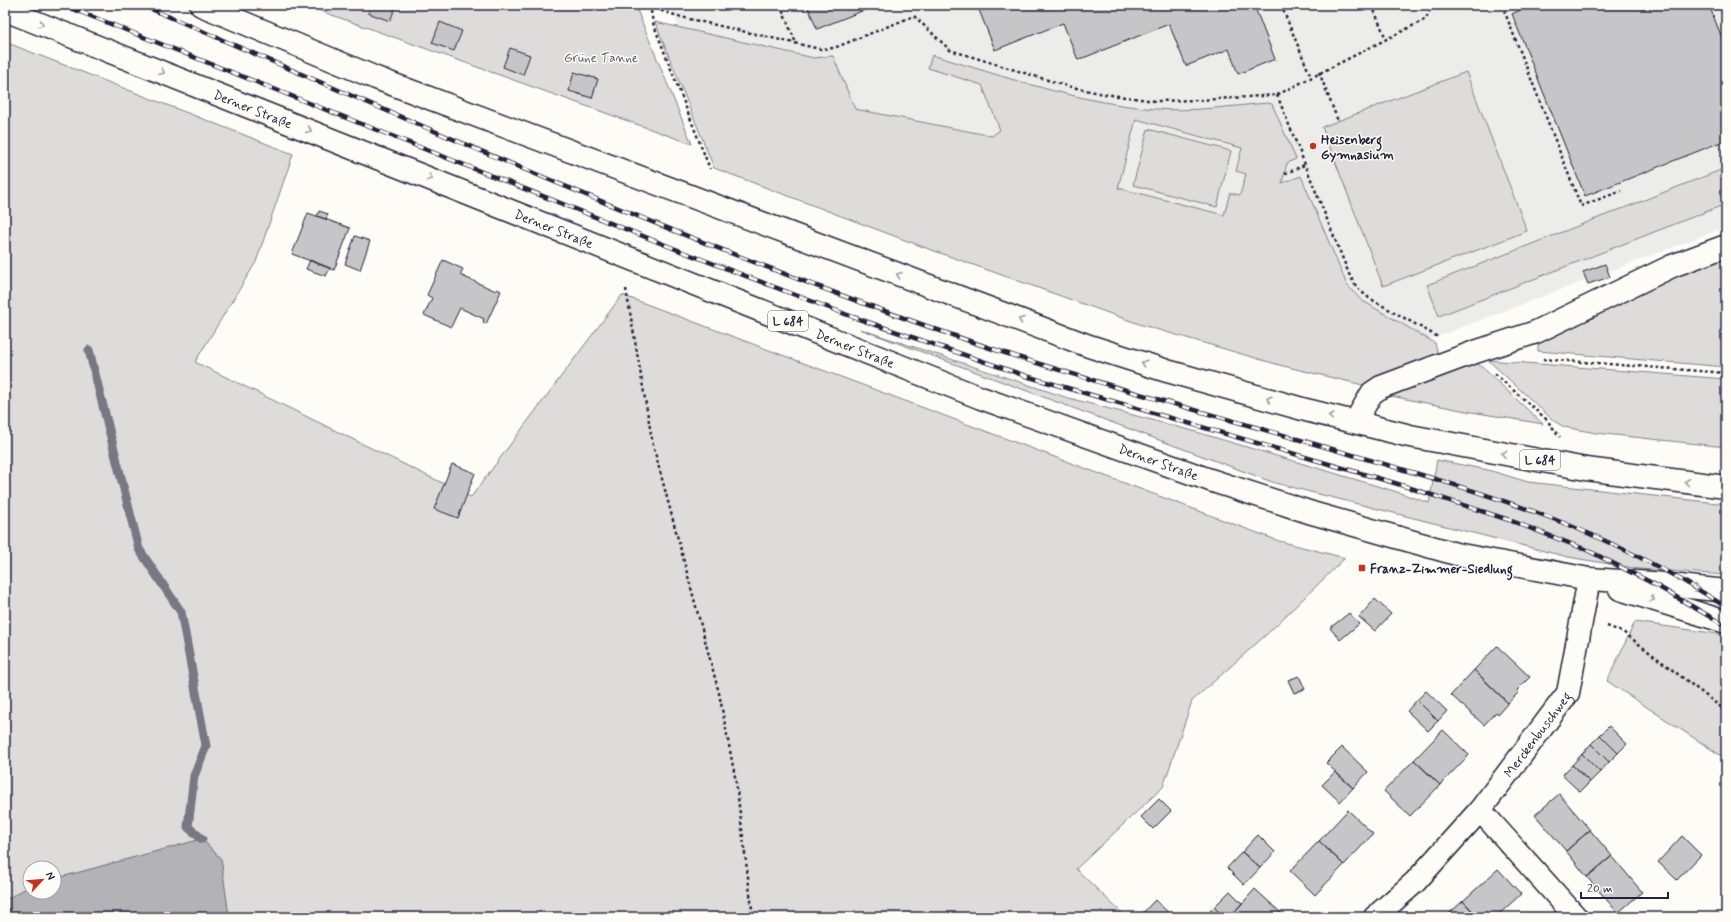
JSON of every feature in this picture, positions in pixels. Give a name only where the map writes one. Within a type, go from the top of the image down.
[{"type":"main road","name":"L 684","points":[[201,5],[376,78],[1089,346],[1167,371],[1306,410],[1410,436],[1586,469],[1726,487]]},
{"type":"main road","name":"Derner Straße","points":[[5,10],[982,398],[1188,472],[1312,513],[1456,554],[1588,579]]},
{"type":"main road","points":[[1355,422],[1372,393],[1381,387],[1472,353],[1536,332],[1672,266],[1726,246]]},
{"type":"main road","name":"L 684","points":[[1588,579],[1726,590]]},
{"type":"main road","points":[[1588,579],[1726,622]]},
{"type":"main road","name":"Merckenbuschweg","points":[[1375,917],[1415,882],[1480,810],[1568,693],[1588,579]]},
{"type":"main road","points":[[1480,810],[1576,917]]},
{"type":"path","points":[[650,5],[653,23],[710,169]]},
{"type":"path","points":[[658,5],[662,11],[681,17],[820,49],[834,48],[914,16],[950,50],[1067,86],[1104,94],[1155,101],[1202,100],[1277,95],[1319,72],[1426,19],[1432,5]]},
{"type":"path","points":[[780,5],[796,43]]},
{"type":"path","points":[[1281,5],[1311,77]]},
{"type":"path","points":[[1372,5],[1386,39]]},
{"type":"path","points":[[1502,5],[1581,206],[1621,191]]},
{"type":"path","points":[[1719,5],[1726,22]]},
{"type":"path","points":[[1319,72],[1338,121]]},
{"type":"path","points":[[1277,95],[1304,166],[1349,274],[1357,288],[1375,302],[1455,347],[1472,353],[1546,418],[1586,469]]},
{"type":"path","points":[[1285,174],[1304,166]]},
{"type":"path","points":[[626,288],[653,445],[720,701],[736,782],[753,917]]},
{"type":"path","points":[[1536,358],[1726,372]]},
{"type":"path","points":[[1606,626],[1623,632],[1726,711]]},
{"type":"shaded area","name":"Heisenberg Gymnasium","points":[[670,5],[1726,5],[1726,227],[1412,346],[694,65]]},
{"type":"shaded area","points":[[202,839],[221,859],[229,917],[5,917],[5,900],[22,890],[22,900],[62,900],[62,877]]},
{"type":"green space","name":"Grüne Tanne","points":[[304,5],[635,5],[692,144]]},
{"type":"green space","points":[[655,22],[814,58],[833,56],[855,109],[992,136],[1000,130],[982,85],[928,68],[932,55],[1043,88],[1127,106],[1184,110],[1268,103],[1272,104],[1296,159],[1287,163],[1282,183],[1301,176],[1347,285],[1361,300],[1435,343],[1438,354],[1433,361],[1363,385],[1283,366],[1142,325],[926,248],[714,168]],"holes":[[[1136,119],[1242,148],[1236,171],[1246,174],[1240,195],[1230,193],[1224,215],[1118,188]]]},
{"type":"green space","points":[[5,42],[293,154],[256,262],[195,362],[471,497],[622,295],[1279,541],[1345,558],[1267,634],[1192,701],[1163,787],[1076,869],[1126,917],[229,917],[221,859],[202,839],[62,877],[62,860],[22,860],[22,890],[5,900]]},
{"type":"green space","points":[[1466,72],[1527,231],[1383,286],[1322,127]]},
{"type":"green space","points":[[1148,129],[1231,151],[1217,207],[1133,185]]},
{"type":"green space","points":[[1726,168],[1726,204],[1439,316],[1427,285]]},
{"type":"green space","points":[[1726,252],[1726,367],[1538,351],[1538,338]]},
{"type":"green space","points":[[860,329],[1065,397],[1193,431],[1394,491],[1429,503],[1437,460],[1488,470],[1528,482],[1726,504],[1726,575],[1639,569],[1568,557],[1275,483]]},
{"type":"green space","points":[[1488,360],[1726,379],[1726,447],[1596,433],[1564,427],[1554,421]]},
{"type":"green space","points":[[1473,361],[1482,367],[1543,424],[1391,396],[1395,389]]},
{"type":"green space","points":[[1635,622],[1726,635],[1726,759],[1607,681]]},
{"type":"building","points":[[371,5],[396,6],[390,21],[368,13]]},
{"type":"building","points":[[807,5],[877,5],[817,29]]},
{"type":"building","points":[[977,5],[1254,5],[1275,59],[1238,74],[1229,49],[1186,66],[1169,24],[1078,60],[1063,23],[995,50]]},
{"type":"building","points":[[1530,5],[1709,5],[1726,48],[1726,140],[1585,196],[1512,14]]},
{"type":"building","points":[[440,22],[462,31],[454,51],[432,43]]},
{"type":"building","points":[[510,48],[530,55],[523,75],[503,67]]},
{"type":"building","points":[[574,72],[598,79],[592,98],[569,91]]},
{"type":"building","points":[[319,211],[328,214],[326,219],[317,216]]},
{"type":"building","points":[[308,213],[350,228],[334,270],[292,254]]},
{"type":"building","points":[[355,236],[370,241],[360,270],[345,264]]},
{"type":"building","points":[[310,260],[330,268],[326,276],[306,269]]},
{"type":"building","points":[[443,260],[463,269],[460,275],[496,291],[497,289],[501,291],[486,324],[483,322],[484,319],[460,308],[451,327],[424,315],[432,298],[427,295]]},
{"type":"building","points":[[1605,264],[1610,277],[1588,284],[1583,272]]},
{"type":"building","points":[[452,464],[475,473],[458,518],[434,509]]},
{"type":"building","points":[[1375,599],[1391,614],[1375,631],[1359,617]]},
{"type":"building","points":[[1349,613],[1359,624],[1340,640],[1330,628]]},
{"type":"building","points":[[1497,646],[1530,677],[1517,690],[1519,692],[1508,703],[1474,670]]},
{"type":"building","points":[[1474,670],[1508,703],[1498,714],[1496,712],[1484,725],[1451,695]]},
{"type":"building","points":[[1299,676],[1305,689],[1294,693],[1288,680]]},
{"type":"building","points":[[1426,691],[1447,711],[1438,721],[1417,700]]},
{"type":"building","points":[[1417,700],[1438,721],[1428,731],[1407,711]]},
{"type":"building","points":[[1609,726],[1627,744],[1618,753],[1600,735]]},
{"type":"building","points":[[1443,730],[1469,755],[1440,785],[1414,760]]},
{"type":"building","points":[[1600,735],[1618,753],[1609,762],[1591,744]]},
{"type":"building","points":[[1591,744],[1609,762],[1600,772],[1582,754]]},
{"type":"building","points":[[1342,747],[1368,772],[1353,788],[1326,763]]},
{"type":"building","points":[[1582,754],[1600,772],[1590,782],[1572,765]]},
{"type":"building","points":[[1414,760],[1440,785],[1410,816],[1384,791]]},
{"type":"building","points":[[1572,765],[1590,782],[1580,792],[1562,775]]},
{"type":"building","points":[[1335,772],[1353,788],[1340,802],[1322,785]]},
{"type":"building","points":[[1559,794],[1590,830],[1566,851],[1535,815]]},
{"type":"building","points":[[1159,799],[1171,811],[1153,829],[1141,817]]},
{"type":"building","points":[[1348,810],[1373,834],[1344,865],[1319,841]]},
{"type":"building","points":[[1590,830],[1612,856],[1587,877],[1566,851]]},
{"type":"building","points":[[1258,835],[1275,852],[1260,868],[1242,852]]},
{"type":"building","points":[[1682,836],[1701,855],[1677,880],[1658,862]]},
{"type":"building","points":[[1319,841],[1344,865],[1315,895],[1290,871]]},
{"type":"building","points":[[1242,852],[1260,868],[1244,885],[1227,868]]},
{"type":"building","points":[[1612,856],[1642,892],[1618,913],[1587,877]]},
{"type":"building","points":[[1498,869],[1521,894],[1496,917],[1478,917],[1463,901]]},
{"type":"building","points":[[1255,889],[1281,913],[1277,917],[1230,917]]},
{"type":"building","points":[[1230,891],[1242,903],[1230,917],[1224,917],[1214,907]]},
{"type":"building","points":[[1155,900],[1172,916],[1139,917]]},
{"type":"building","points":[[1463,901],[1478,917],[1445,917]]},
{"type":"building","points":[[1214,907],[1224,917],[1204,917]]},
{"type":"waterway","points":[[89,350],[139,549],[181,612],[206,746],[194,776],[188,827],[202,839]]},
{"type":"railway","points":[[63,5],[683,252],[853,317],[1026,376],[1398,484],[1509,520],[1587,550],[1652,583],[1726,626]]},
{"type":"railway","points":[[142,5],[459,142],[672,230],[779,272],[996,350],[1474,491],[1520,507],[1591,534],[1637,556],[1682,580],[1726,607]]},
{"type":"place","name":"Heisenberg Gymnasium","points":[[1313,146]]},
{"type":"place","name":"Franz-Zimmer-Siedlung","points":[[1362,568]]}]
